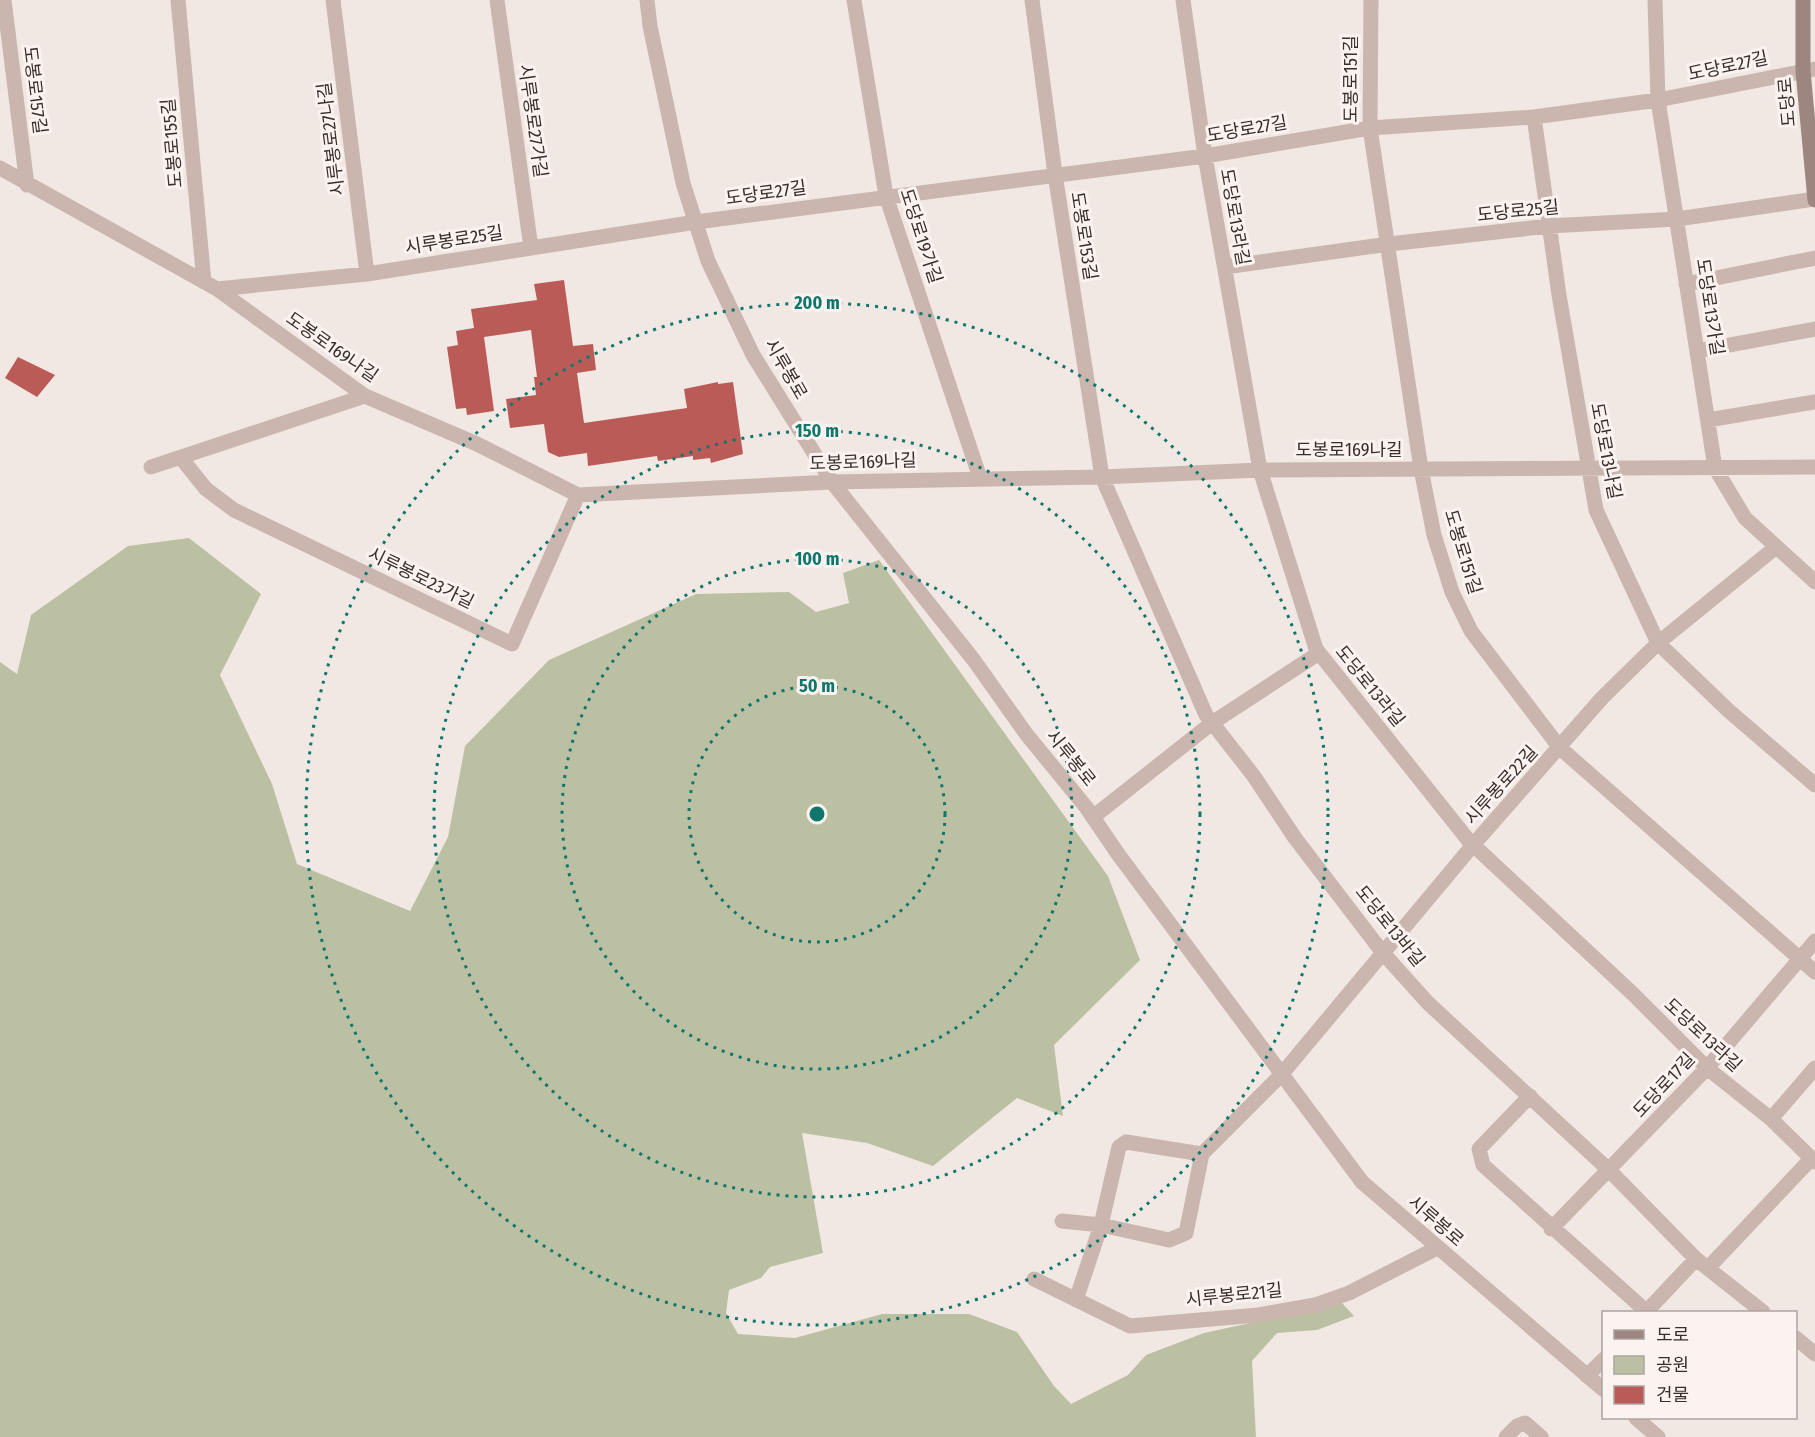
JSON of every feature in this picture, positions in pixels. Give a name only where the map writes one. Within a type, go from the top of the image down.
[{"type":"main road","name":"도당로","points":[[1803,0],[1815,200]]},
{"type":"street","name":"도봉로157길","points":[[4,0],[27,185]]},
{"type":"street","name":"도봉로155길","points":[[178,0],[211,286]]},
{"type":"street","name":"시루봉로27나길","points":[[333,0],[367,274]]},
{"type":"street","name":"시루봉로27가길","points":[[497,0],[531,248]]},
{"type":"street","name":"시루봉로","points":[[647,0],[650,26],[683,183],[708,261],[753,355],[832,482],[973,659],[1027,735],[1093,817],[1362,1182],[1602,1388]]},
{"type":"street","name":"도당로19가길","points":[[854,0],[886,196],[980,478]]},
{"type":"street","name":"도봉로153길","points":[[1032,0],[1055,174],[1102,477]]},
{"type":"street","name":"도당로13라길","points":[[1183,0],[1205,156],[1260,470],[1319,653],[1473,845],[1633,994],[1707,1068],[1771,1119],[1813,1160]]},
{"type":"street","name":"도봉로151길","points":[[1371,0],[1370,128],[1421,469],[1434,535],[1452,592],[1471,631],[1560,748],[1815,972]]},
{"type":"street","name":"도당로13가길","points":[[1655,0],[1658,100],[1715,468],[1745,519],[1815,582]]},
{"type":"street","name":"도당로27길","points":[[696,222],[1205,156],[1370,128],[1534,117],[1658,100],[1809,70]]},
{"type":"street","name":"도당로13나길","points":[[1534,117],[1596,510],[1658,643],[1729,711],[1815,785]]},
{"type":"street","name":"도봉로169나길","points":[[0,168],[211,286],[365,396],[477,444],[578,495],[832,482],[1102,477],[1260,470],[1815,467]]},
{"type":"street","name":"도당로25길","points":[[1224,267],[1389,244],[1550,226],[1677,219],[1815,200]]},
{"type":"street","name":"시루봉로25길","points":[[211,286],[367,274],[696,222]]},
{"type":"street","points":[[1686,284],[1815,258]]},
{"type":"street","points":[[1697,351],[1815,329]]},
{"type":"street","points":[[151,467],[365,396]]},
{"type":"street","points":[[1708,420],[1815,402]]},
{"type":"street","name":"시루봉로23가길","points":[[181,458],[206,489],[234,510],[512,644],[578,495]]},
{"type":"street","name":"도당로13바길","points":[[1102,477],[1206,715],[1253,775],[1296,837],[1383,953],[1428,1003],[1610,1171],[1702,1263],[1762,1311]]},
{"type":"street","name":"시루봉로22길","points":[[1281,1075],[1473,845],[1602,698],[1658,643],[1776,547]]},
{"type":"street","name":"시루봉로","points":[[1093,817],[1212,723],[1319,653]]},
{"type":"street","name":"도당로17길","points":[[1551,1228],[1610,1171],[1707,1068],[1815,941]]},
{"type":"street","points":[[1771,1119],[1815,1068]]},
{"type":"street","points":[[1062,1221],[1101,1225],[1169,1240],[1186,1233],[1202,1154],[1281,1075]]},
{"type":"street","points":[[1530,1096],[1479,1149],[1479,1157],[1491,1174],[1645,1311]]},
{"type":"street","points":[[1076,1300],[1101,1225],[1119,1147],[1126,1142],[1202,1154]]},
{"type":"street","points":[[1647,1311],[1813,1160]]},
{"type":"street","name":"시루봉로21길","points":[[1034,1280],[1131,1326],[1258,1315],[1315,1305],[1349,1293],[1437,1248]]},
{"type":"street","points":[[1797,1339],[1815,1354]]},
{"type":"street","points":[[1587,1376],[1602,1361]]},
{"type":"street","points":[[1637,1419],[1650,1434]]},
{"type":"street","points":[[1506,1437],[1517,1426],[1525,1423],[1541,1437]]},
{"type":"green space","points":[[189,538],[261,594],[220,675],[272,784],[297,864],[410,911],[448,837],[465,746],[549,660],[696,594],[789,592],[816,612],[849,603],[843,573],[879,560],[1108,876],[1140,960],[1054,1045],[1063,1116],[1017,1098],[933,1166],[867,1143],[802,1133],[823,1253],[770,1267],[761,1278],[729,1290],[726,1313],[738,1334],[795,1338],[882,1314],[969,1314],[1017,1332],[1054,1386],[1071,1404],[1128,1375],[1146,1355],[1204,1333],[1342,1303],[1354,1316],[1317,1330],[1277,1333],[1252,1361],[1256,1437],[0,1437],[0,662],[17,674],[31,615],[128,546]]},
{"type":"building","points":[[564,280],[573,346],[593,344],[596,370],[577,373],[584,423],[687,408],[684,389],[718,382],[718,384],[733,382],[743,454],[711,463],[710,458],[693,460],[693,456],[658,461],[657,456],[588,466],[587,453],[559,457],[548,452],[544,424],[510,428],[506,399],[536,395],[534,377],[537,377],[531,330],[484,337],[494,411],[467,415],[466,408],[456,409],[447,347],[458,345],[456,331],[474,328],[471,309],[537,300],[534,284]]},
{"type":"building","points":[[18,357],[55,375],[37,397],[5,378]]}]
